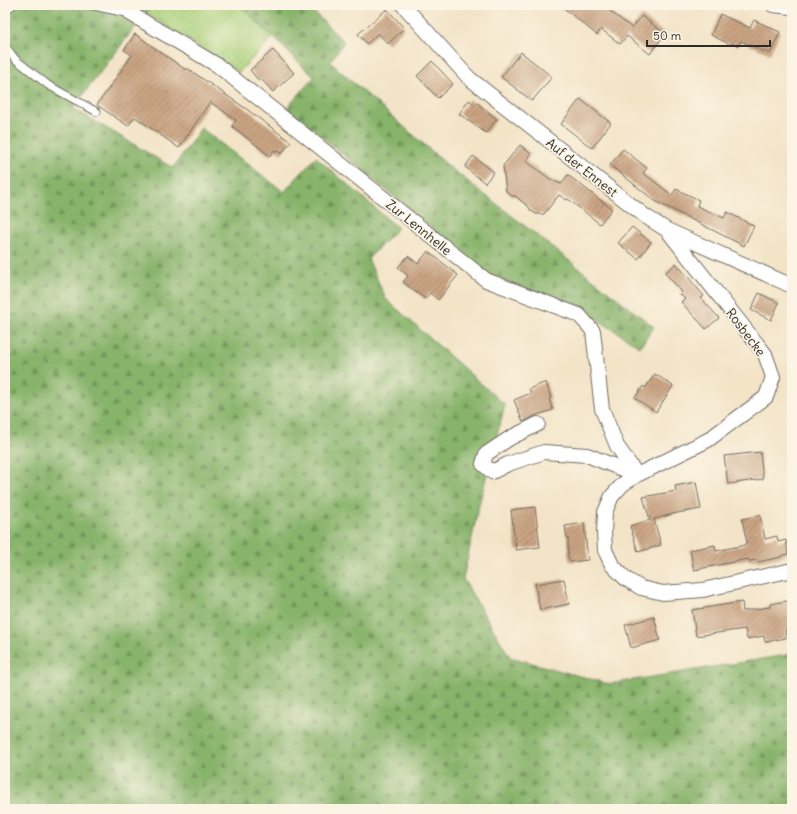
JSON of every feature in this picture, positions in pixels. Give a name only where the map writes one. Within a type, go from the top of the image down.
[{"type":"street","name":"Auf der Ennest","points":[[403,5],[470,78],[645,216],[667,230],[792,286]]},
{"type":"street","points":[[773,5],[792,7]]},
{"type":"street","name":"Zur Lennhelle","points":[[131,14],[217,65],[486,280],[579,315],[593,331],[602,409],[617,446],[637,475]]},
{"type":"street","name":"Rosbecke","points":[[667,230],[765,354],[773,377],[766,397],[708,440],[637,475],[623,484],[612,496],[605,512],[604,532],[606,550],[612,565],[626,579],[641,588],[663,593],[703,590],[792,570]]},
{"type":"street","points":[[538,424],[510,438],[486,454],[484,464],[492,472],[508,464],[544,452],[587,455],[637,475]]},
{"type":"lane","points":[[5,11],[12,5]]},
{"type":"lane","points":[[89,5],[131,14]]},
{"type":"lane","points":[[5,46],[15,59],[48,85],[97,112]]},
{"type":"green space","points":[[5,5],[152,5],[73,108],[173,168],[201,128],[284,192],[316,157],[398,228],[368,259],[386,299],[505,405],[479,505],[463,579],[510,657],[609,684],[792,654],[792,809],[5,809]]},
{"type":"green space","points":[[153,5],[240,5],[273,37],[239,72],[146,13]]},
{"type":"green space","points":[[240,5],[307,5],[344,42],[330,62],[452,169],[654,327],[640,347],[583,310],[489,275],[287,108],[314,77]]},
{"type":"building","points":[[560,5],[602,5],[632,28],[642,16],[665,34],[650,54],[627,36],[620,44],[601,29],[597,35]]},
{"type":"building","points":[[387,9],[404,28],[388,44],[378,33],[367,44],[358,34]]},
{"type":"building","points":[[720,14],[750,28],[754,20],[780,32],[770,54],[741,41],[738,46],[732,43],[731,45],[711,35]]},
{"type":"building","points":[[135,34],[186,70],[187,68],[245,108],[291,142],[281,154],[274,150],[270,156],[232,126],[236,120],[210,102],[179,148],[135,117],[128,126],[97,105],[132,55],[124,50]]},
{"type":"building","points":[[273,50],[294,73],[273,92],[261,79],[259,81],[250,70]]},
{"type":"building","points":[[521,52],[552,77],[532,101],[501,77]]},
{"type":"building","points":[[432,61],[453,84],[438,98],[417,76]]},
{"type":"building","points":[[580,99],[611,123],[592,148],[561,124]]},
{"type":"building","points":[[469,100],[474,104],[476,102],[497,119],[486,133],[459,114]]},
{"type":"building","points":[[520,145],[531,154],[526,161],[550,179],[561,184],[568,175],[612,209],[600,224],[568,199],[567,200],[559,195],[544,214],[536,214],[515,196],[512,196],[506,191],[503,166]]},
{"type":"building","points":[[623,149],[647,168],[643,173],[672,195],[676,189],[699,200],[697,206],[724,218],[727,212],[754,226],[744,246],[655,201],[610,165]]},
{"type":"building","points":[[473,156],[494,172],[485,183],[465,167]]},
{"type":"building","points":[[632,227],[651,242],[638,259],[618,243]]},
{"type":"building","points":[[428,251],[458,275],[438,300],[430,293],[425,299],[403,282],[408,276],[398,267],[408,256],[418,264]]},
{"type":"building","points":[[676,263],[704,296],[701,298],[719,318],[706,329],[681,302],[685,299],[680,294],[682,292],[665,273]]},
{"type":"building","points":[[759,293],[779,303],[771,320],[751,310]]},
{"type":"building","points":[[655,374],[673,386],[656,412],[635,398],[643,386],[645,388]]},
{"type":"building","points":[[546,382],[551,398],[549,399],[553,410],[534,416],[523,422],[514,400],[531,393],[529,389]]},
{"type":"building","points":[[760,452],[763,479],[728,484],[724,456]]},
{"type":"building","points":[[696,482],[701,509],[654,519],[661,545],[638,552],[630,526],[650,520],[643,497],[676,491],[675,486]]},
{"type":"building","points":[[535,507],[540,547],[516,550],[511,510]]},
{"type":"building","points":[[760,515],[765,539],[777,536],[778,542],[786,540],[788,554],[758,562],[757,560],[749,561],[748,559],[694,570],[690,550],[715,545],[716,551],[745,545],[745,543],[747,543],[742,519]]},
{"type":"building","points":[[584,523],[588,560],[570,562],[568,556],[568,538],[565,526]]},
{"type":"building","points":[[564,579],[569,604],[540,610],[535,584]]},
{"type":"building","points":[[792,600],[792,629],[785,630],[786,638],[765,642],[764,636],[747,639],[745,629],[696,636],[692,610],[742,602],[743,611],[770,607],[770,604]]},
{"type":"building","points":[[654,617],[660,640],[631,648],[625,625]]}]
